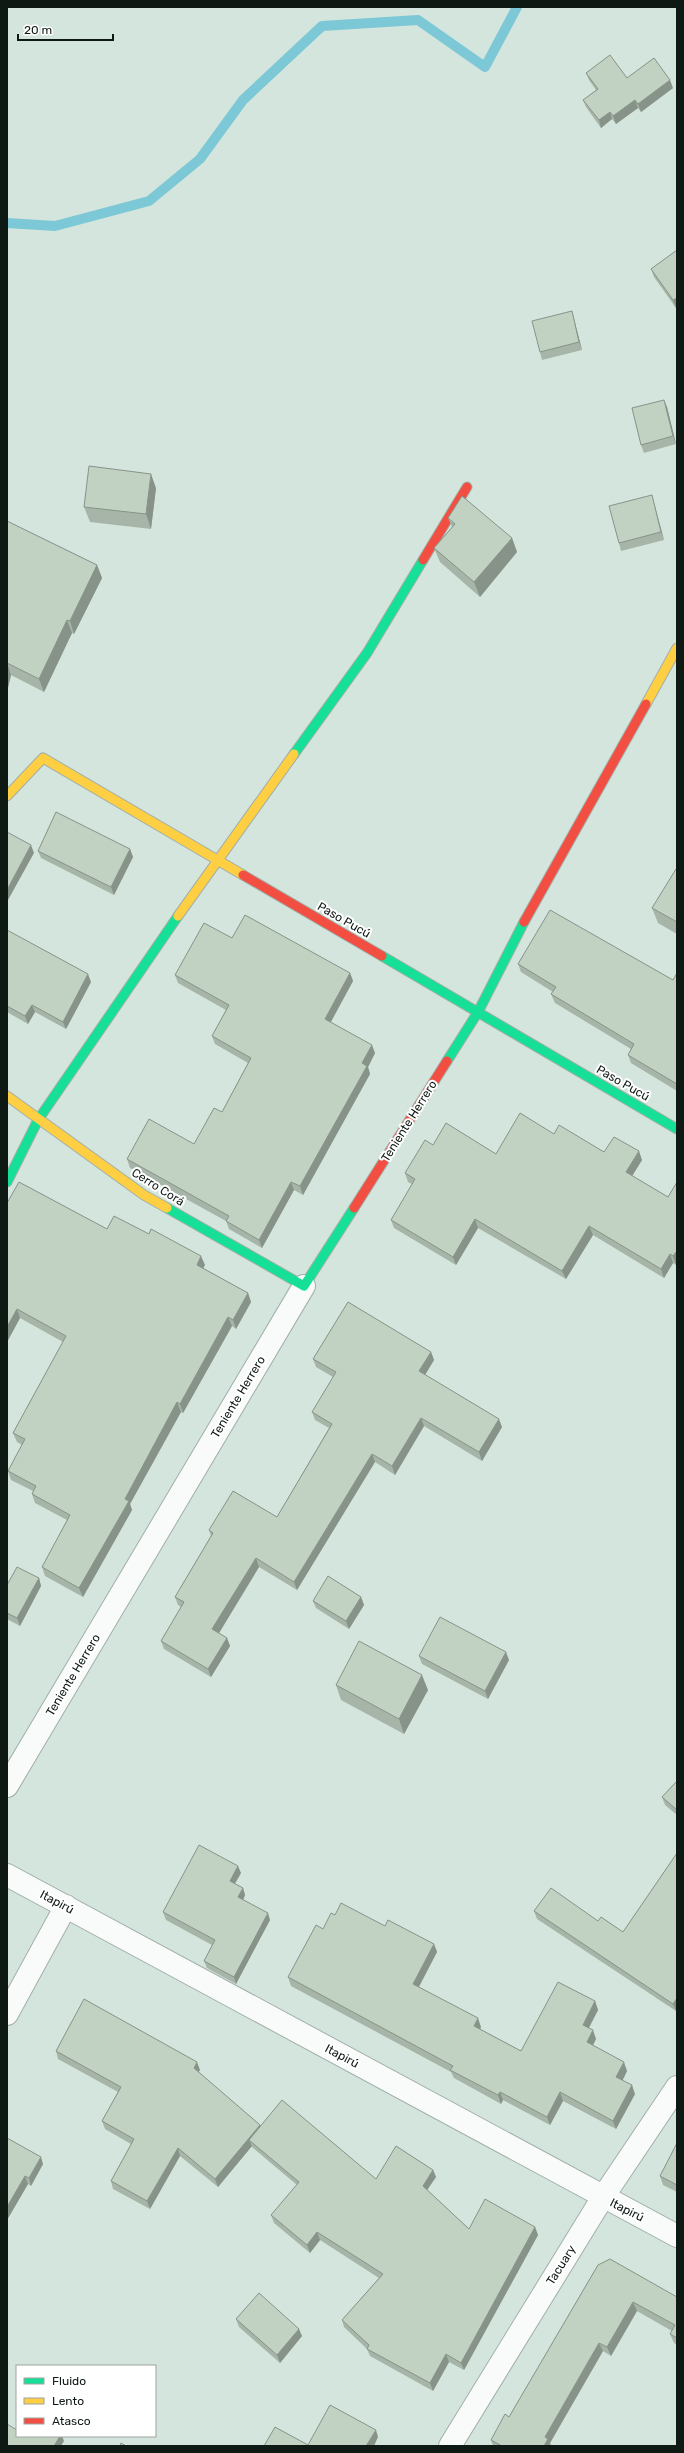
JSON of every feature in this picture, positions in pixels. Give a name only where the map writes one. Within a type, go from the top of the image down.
[{"type":"street","points":[[7,1182],[38,1120],[217,860],[367,653],[467,487]]},
{"type":"street","name":"Teniente Herrero","points":[[7,1786],[304,1286],[478,1012],[518,932],[677,648]]},
{"type":"street","name":"Paso Pucú","points":[[7,796],[42,758],[677,1128]]},
{"type":"street","name":"Cerro Corá","points":[[7,1096],[38,1120],[144,1195],[304,1286]]},
{"type":"street","name":"Itapirú","points":[[7,1875],[602,2198],[677,2236]]},
{"type":"street","points":[[7,2014],[66,1906]]},
{"type":"street","name":"Tacuary","points":[[450,2446],[602,2198],[677,2087]]},
{"type":"building","points":[[610,55],[627,78],[654,58],[670,80],[638,104],[635,100],[613,116],[610,112],[599,120],[583,100],[598,89],[586,73]]},
{"type":"building","points":[[677,250],[677,298],[673,300],[651,269]]},
{"type":"building","points":[[572,311],[579,342],[540,352],[532,321]]},
{"type":"building","points":[[664,400],[673,436],[641,445],[632,408]]},
{"type":"building","points":[[89,466],[151,474],[146,514],[84,507]]},
{"type":"building","points":[[652,495],[661,532],[619,543],[609,506]]},
{"type":"building","points":[[462,496],[512,538],[474,582],[434,548],[455,524],[448,518]]},
{"type":"building","points":[[7,521],[97,565],[70,621],[67,620],[39,679],[7,663]]},
{"type":"building","points":[[56,812],[130,849],[111,887],[38,851]]},
{"type":"building","points":[[7,832],[31,845],[7,890]]},
{"type":"building","points":[[677,869],[677,922],[652,908]]},
{"type":"building","points":[[550,910],[673,980],[677,973],[677,1084],[628,1055],[634,1044],[551,994],[556,987],[518,964]]},
{"type":"building","points":[[245,915],[350,973],[325,1019],[372,1045],[362,1063],[367,1066],[300,1186],[291,1182],[259,1240],[226,1221],[229,1216],[127,1159],[149,1119],[194,1144],[214,1108],[222,1112],[251,1058],[212,1036],[229,1005],[175,975],[204,923],[232,938]]},
{"type":"building","points":[[7,930],[88,974],[63,1022],[32,1005],[25,1016],[7,1006]]},
{"type":"building","points":[[520,1113],[554,1134],[559,1125],[604,1152],[614,1137],[639,1151],[626,1172],[668,1197],[677,1182],[677,1253],[676,1252],[673,1256],[670,1254],[661,1269],[589,1226],[562,1271],[475,1219],[453,1257],[391,1220],[415,1179],[405,1173],[425,1140],[433,1145],[446,1123],[496,1154]]},
{"type":"building","points":[[19,1182],[107,1229],[114,1216],[149,1234],[151,1229],[201,1256],[197,1265],[248,1293],[233,1320],[228,1317],[180,1404],[177,1402],[125,1499],[129,1501],[79,1588],[42,1567],[70,1515],[32,1494],[36,1486],[8,1471],[25,1439],[13,1433],[66,1336],[17,1309],[7,1327],[7,1203]]},
{"type":"building","points":[[348,1302],[431,1352],[419,1371],[499,1419],[479,1452],[421,1418],[392,1466],[372,1454],[294,1582],[256,1558],[212,1629],[227,1638],[208,1669],[161,1641],[184,1602],[175,1597],[213,1533],[209,1530],[233,1491],[277,1517],[332,1424],[312,1412],[336,1372],[313,1359]]},
{"type":"building","points":[[17,1567],[39,1578],[17,1618],[7,1613],[7,1585]]},
{"type":"building","points":[[328,1576],[361,1597],[346,1621],[313,1601]]},
{"type":"building","points":[[440,1617],[506,1652],[485,1691],[419,1656]]},
{"type":"building","points":[[359,1641],[422,1675],[399,1719],[336,1685]]},
{"type":"building","points":[[677,1781],[677,1810],[662,1797]]},
{"type":"building","points":[[199,1845],[238,1866],[230,1881],[243,1888],[238,1897],[268,1913],[234,1977],[204,1961],[215,1940],[163,1912]]},
{"type":"building","points":[[677,1853],[677,1998],[673,2004],[534,1911],[551,1888],[598,1921],[601,1917],[623,1932]]},
{"type":"building","points":[[341,1903],[385,1926],[388,1920],[434,1944],[413,1984],[478,2018],[474,2026],[521,2051],[558,1982],[595,2001],[583,2025],[593,2030],[587,2042],[624,2062],[616,2077],[632,2085],[613,2121],[560,2092],[547,2117],[500,2092],[498,2095],[450,2070],[453,2066],[288,1977],[316,1925],[323,1929],[331,1913],[335,1915]]},
{"type":"building","points":[[84,1999],[197,2062],[194,2068],[260,2125],[215,2179],[178,2148],[147,2201],[111,2181],[134,2139],[102,2121],[121,2087],[56,2051]]},
{"type":"building","points":[[282,2100],[376,2179],[396,2146],[433,2170],[423,2186],[469,2229],[485,2199],[535,2227],[461,2363],[446,2354],[430,2383],[367,2349],[369,2345],[342,2320],[383,2274],[317,2232],[307,2245],[271,2215],[299,2182],[249,2140]]},
{"type":"building","points":[[7,2138],[41,2157],[29,2178],[25,2176],[7,2207]]},
{"type":"building","points":[[677,2143],[677,2185],[660,2176]]},
{"type":"building","points":[[610,2259],[677,2297],[677,2338],[670,2334],[675,2325],[633,2302],[607,2347],[599,2343],[545,2437],[548,2439],[544,2446],[502,2446],[491,2440],[505,2414],[509,2417],[598,2265]]},
{"type":"building","points":[[259,2293],[299,2329],[277,2355],[236,2319]]},
{"type":"building","points":[[330,2405],[376,2430],[366,2446],[264,2446],[275,2427],[308,2445]]},
{"type":"building","points":[[7,2424],[16,2429],[16,2437],[59,2437],[54,2446],[7,2446]]},
{"type":"waterway","points":[[7,223],[55,226],[149,201],[200,159],[243,100],[322,26],[418,20],[485,67],[517,7]]},
{"type":"traffic: fast","points":[[294,754],[367,653],[423,560]]},
{"type":"traffic: fast","points":[[7,1182],[38,1120],[178,916]]},
{"type":"traffic: fast","points":[[447,1061],[478,1012],[524,922]]},
{"type":"traffic: fast","points":[[382,956],[677,1129]]},
{"type":"traffic: fast","points":[[167,1208],[304,1286],[354,1208]]},
{"type":"traffic: slow","points":[[646,704],[677,648]]},
{"type":"traffic: slow","points":[[178,916],[294,754]]},
{"type":"traffic: slow","points":[[7,796],[43,758],[243,875]]},
{"type":"traffic: slow","points":[[7,1096],[144,1195],[167,1208]]},
{"type":"traffic: jam","points":[[423,560],[467,487]]},
{"type":"traffic: jam","points":[[524,922],[646,704]]},
{"type":"traffic: jam","points":[[243,875],[382,956]]},
{"type":"traffic: jam","points":[[354,1208],[447,1061]]}]
